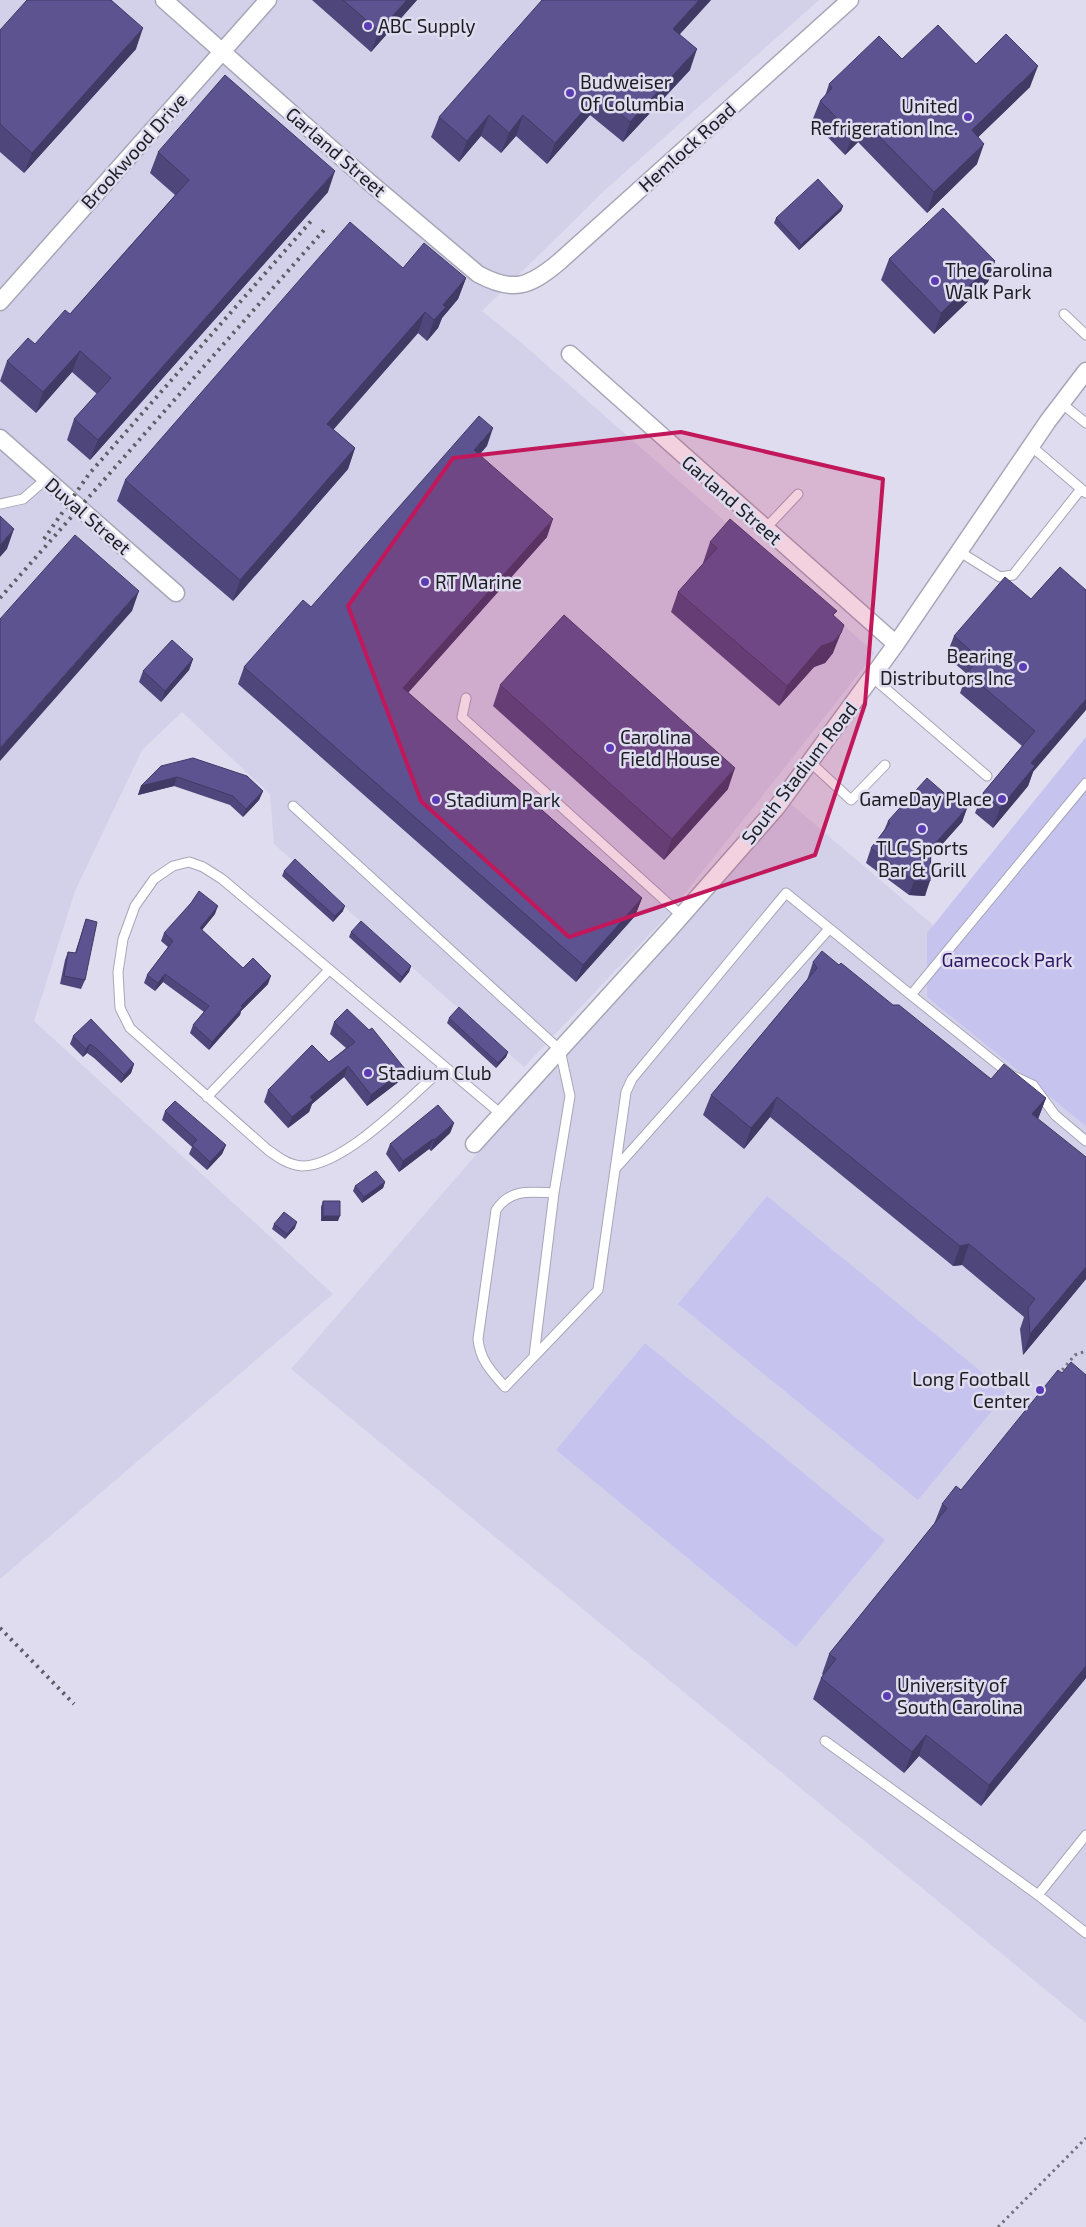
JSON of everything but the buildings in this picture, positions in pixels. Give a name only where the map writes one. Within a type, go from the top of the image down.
[{"type":"street","name":"Garland Street","points":[[164,0],[368,181],[478,274],[497,284],[518,286]]},
{"type":"street","name":"Brookwood Drive","points":[[0,302],[268,0]]},
{"type":"street","name":"Hemlock Road","points":[[518,286],[541,278],[850,0]]},
{"type":"street","name":"Garland Street","points":[[570,354],[896,644]]},
{"type":"street","name":"South Stadium Road","points":[[474,1144],[682,916],[777,807],[896,644],[1031,446],[1086,371]]},
{"type":"street","name":"Duval Street","points":[[0,438],[176,593]]},
{"type":"lane","points":[[1064,314],[1086,334]]},
{"type":"lane","points":[[1061,403],[1086,423]]},
{"type":"lane","points":[[960,552],[1000,577],[1013,575],[1083,491],[1031,446]]},
{"type":"lane","points":[[0,504],[24,499],[46,479]]},
{"type":"lane","points":[[765,529],[798,494]]},
{"type":"lane","points":[[872,677],[987,776]]},
{"type":"lane","points":[[466,698],[462,717],[682,916]]},
{"type":"lane","points":[[810,762],[851,800],[885,765]]},
{"type":"lane","points":[[910,994],[1086,783]]},
{"type":"lane","points":[[293,806],[560,1050],[570,1096],[554,1193],[534,1356]]},
{"type":"lane","points":[[444,1067],[362,1138],[341,1153],[322,1163],[302,1166],[286,1163],[268,1150],[130,1028],[120,1008],[118,972],[123,939],[135,906],[154,879],[173,866],[188,862],[203,867],[222,879],[501,1114]]},
{"type":"lane","points":[[554,1193],[519,1192],[502,1200],[496,1210],[478,1339],[479,1352],[486,1366],[505,1387],[598,1290],[626,1092],[632,1079],[786,893],[1011,1074],[1032,1085],[1055,1115],[1086,1141]]},
{"type":"lane","points":[[615,1169],[829,929]]},
{"type":"lane","points":[[207,1097],[329,970]]},
{"type":"lane","points":[[825,1741],[1038,1895],[1086,1933]]},
{"type":"lane","points":[[1038,1895],[1086,1835]]},
{"type":"path","points":[[1053,1381],[1075,1354],[1086,1351]]},
{"type":"path","points":[[998,2227],[1086,2138]]},
{"type":"highlighted area","points":[[681,432],[883,479],[865,704],[815,855],[569,937],[421,801],[348,606],[453,458]]},
{"type":"shaded area","points":[[0,0],[819,0],[605,190],[482,311],[517,339],[875,653],[668,915],[524,1067],[274,844],[270,794],[182,712],[142,750],[75,891],[34,1021],[333,1294],[0,1579]]},
{"type":"shaded area","name":"University of South Carolina","points":[[1086,783],[1086,2023],[291,1369],[784,798],[954,943]]},
{"type":"green space","name":"Gamecock Park","points":[[1086,737],[1086,1126],[927,997],[927,933]]},
{"type":"green space","points":[[767,1196],[1007,1393],[918,1500],[678,1304]]},
{"type":"green space","points":[[645,1343],[885,1540],[796,1647],[556,1450]]},
{"type":"railway","points":[[44,539],[89,474],[312,220]]},
{"type":"railway","points":[[0,598],[325,229]]},
{"type":"railway","points":[[0,1628],[74,1704]]},
{"type":"place","name":"ABC Supply","points":[[368,26]]},
{"type":"place","name":"Budweiser Of Columbia","points":[[570,93]]},
{"type":"place","name":"United Refrigeration Inc.","points":[[968,117]]},
{"type":"place","name":"The Carolina Walk Park","points":[[935,281]]},
{"type":"place","name":"RT Marine","points":[[425,582]]},
{"type":"place","name":"Bearing Distributors Inc","points":[[1023,667]]},
{"type":"place","name":"Carolina Field House","points":[[610,748]]},
{"type":"place","name":"GameDay Place","points":[[1002,799]]},
{"type":"place","name":"Stadium Park","points":[[436,800]]},
{"type":"place","name":"TLC Sports Bar & Grill","points":[[922,829]]},
{"type":"place","name":"Stadium Club","points":[[368,1073]]},
{"type":"place","name":"Long Football Center","points":[[1040,1390]]},
{"type":"place","name":"University of South Carolina","points":[[887,1696]]}]
